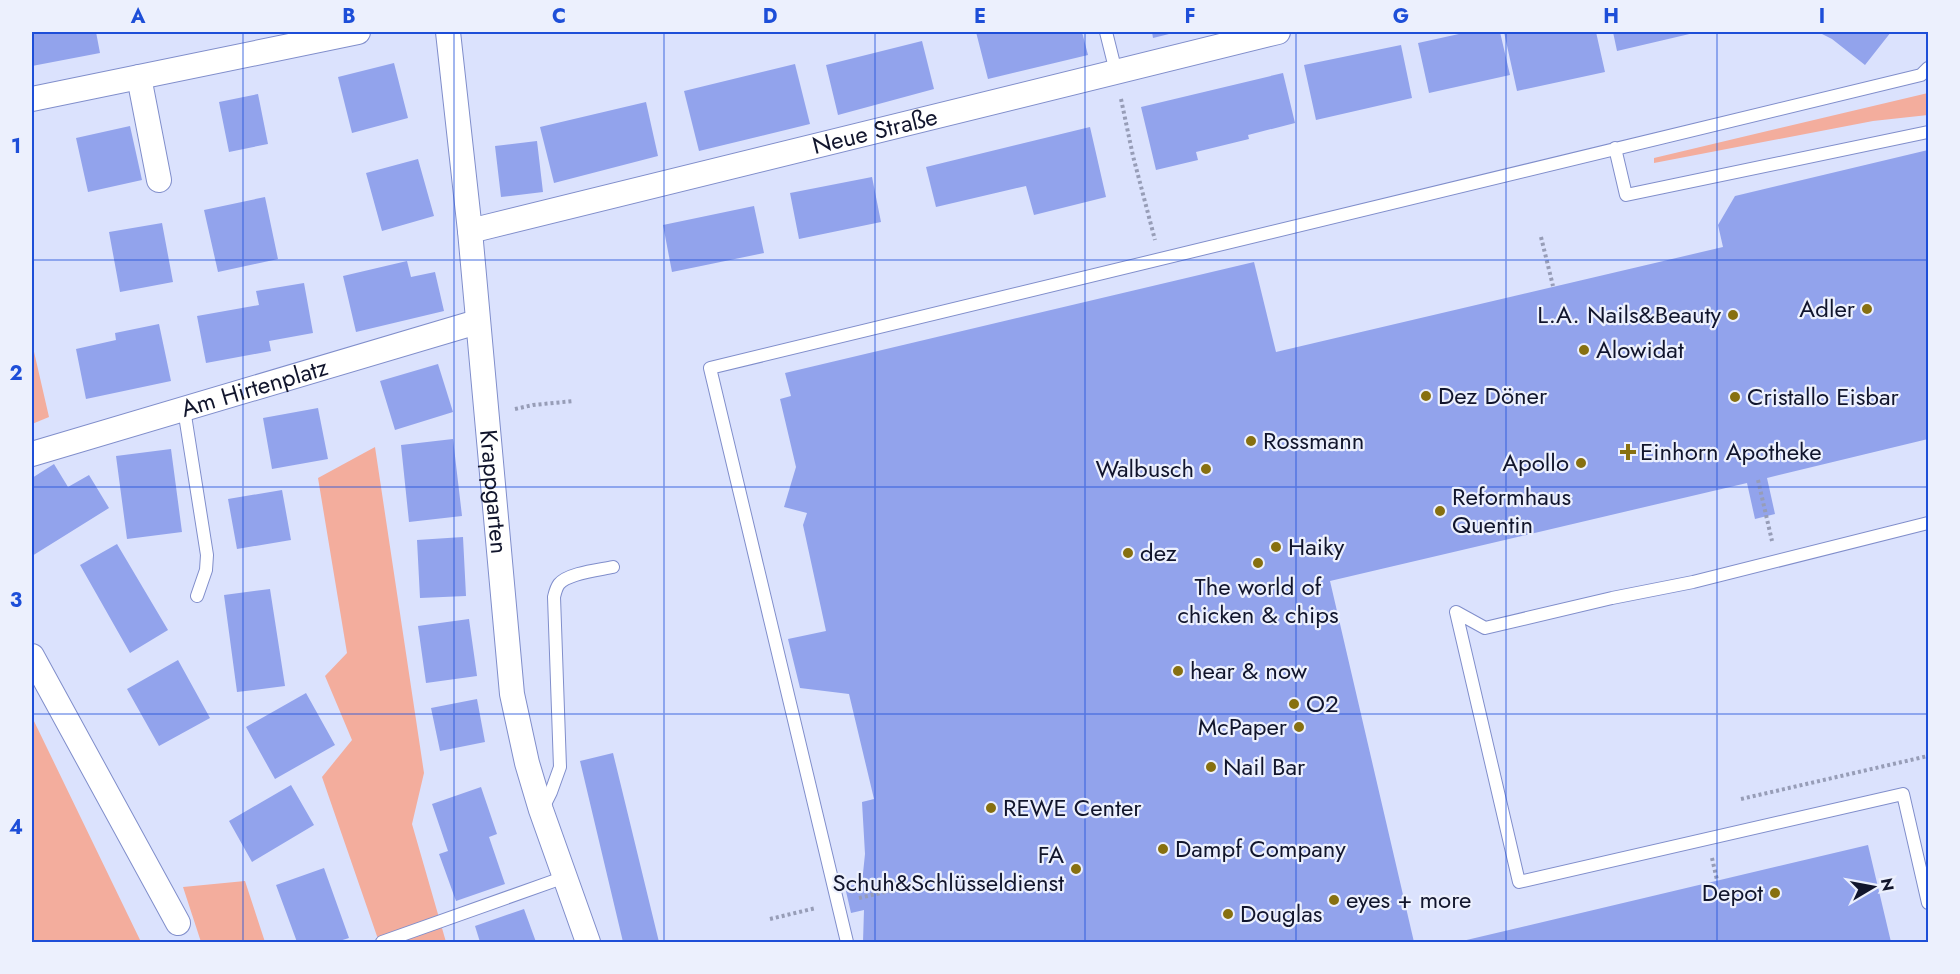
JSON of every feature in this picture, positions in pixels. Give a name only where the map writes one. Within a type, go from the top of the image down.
[{"type":"street","points":[[32,99],[357,32]]},
{"type":"street","name":"Krappgarten","points":[[448,32],[470,231],[512,694],[527,763],[541,810],[588,942]]},
{"type":"street","name":"Neue Straße","points":[[470,231],[1278,32]]},
{"type":"street","points":[[139,77],[159,180]]},
{"type":"street","name":"Am Hirtenplatz","points":[[32,454],[477,322]]},
{"type":"street","points":[[32,656],[178,923]]},
{"type":"lane","points":[[1106,32],[1116,72]]},
{"type":"lane","points":[[847,942],[710,368],[1921,75],[1929,68]]},
{"type":"lane","points":[[1615,148],[1626,195],[1929,132]]},
{"type":"lane","points":[[184,409],[207,555],[206,570],[197,596]]},
{"type":"lane","points":[[1929,523],[1693,582],[1612,597],[1485,628],[1456,612],[1518,882],[1903,794],[1929,903]]},
{"type":"lane","points":[[541,810],[551,792],[560,767],[554,597],[558,585],[564,579],[613,567]]},
{"type":"lane","points":[[382,942],[565,877]]},
{"type":"path","points":[[1116,72],[1133,156],[1159,258]]},
{"type":"path","points":[[1541,237],[1553,286]]},
{"type":"path","points":[[513,410],[533,405],[574,401]]},
{"type":"path","points":[[1758,480],[1776,562]]},
{"type":"path","points":[[1741,799],[1929,756]]},
{"type":"shaded area","points":[[1928,93],[1928,115],[1873,121],[1654,163],[1654,158]]},
{"type":"shaded area","points":[[32,343],[49,417],[32,424]]},
{"type":"shaded area","points":[[375,447],[424,773],[412,824],[446,942],[379,942],[322,777],[352,740],[325,676],[347,653],[318,478]]},
{"type":"shaded area","points":[[32,717],[141,942],[32,942]]},
{"type":"shaded area","points":[[245,881],[265,942],[201,942],[183,887]]},
{"type":"building","points":[[32,32],[96,32],[100,53],[32,66]]},
{"type":"building","points":[[976,32],[1082,32],[1088,55],[988,79]]},
{"type":"building","points":[[1152,32],[1177,32],[1153,38]]},
{"type":"building","points":[[1468,32],[1500,32],[1510,75],[1429,93],[1418,43]]},
{"type":"building","points":[[1504,32],[1596,32],[1605,72],[1517,91]]},
{"type":"building","points":[[1613,32],[1698,32],[1617,51]]},
{"type":"building","points":[[1818,32],[1891,32],[1865,65],[1832,39]]},
{"type":"building","points":[[922,41],[934,89],[838,115],[826,65]]},
{"type":"building","points":[[1401,45],[1412,98],[1316,120],[1304,65]]},
{"type":"building","points":[[394,63],[408,118],[352,133],[338,77]]},
{"type":"building","points":[[795,64],[810,124],[699,151],[684,91]]},
{"type":"building","points":[[1283,73],[1295,123],[1248,135],[1249,139],[1196,152],[1198,160],[1156,170],[1141,107]]},
{"type":"building","points":[[258,94],[268,144],[229,152],[219,102]]},
{"type":"building","points":[[646,102],[658,156],[554,183],[540,127]]},
{"type":"building","points":[[130,126],[142,180],[88,192],[76,138]]},
{"type":"building","points":[[1090,127],[1106,197],[1034,215],[1026,186],[936,207],[926,167]]},
{"type":"building","points":[[537,141],[543,192],[501,197],[495,146]]},
{"type":"building","name":"dez","points":[[1928,150],[1928,439],[1767,478],[1775,514],[1755,519],[1747,483],[1330,581],[1414,942],[863,942],[864,910],[851,913],[845,887],[862,883],[865,854],[862,802],[874,799],[849,694],[800,688],[788,639],[826,631],[803,525],[807,513],[784,507],[796,467],[780,399],[791,396],[785,373],[1254,262],[1276,352],[1723,247],[1718,225],[1735,196]]},
{"type":"building","points":[[418,159],[434,216],[382,231],[366,173]]},
{"type":"building","points":[[872,177],[881,222],[799,239],[790,193]]},
{"type":"building","points":[[265,197],[278,259],[218,272],[204,210]]},
{"type":"building","points":[[754,206],[764,253],[672,272],[663,225]]},
{"type":"building","points":[[162,223],[173,282],[120,292],[109,232]]},
{"type":"building","points":[[407,261],[411,277],[435,272],[444,311],[356,332],[343,276]]},
{"type":"building","points":[[304,283],[313,333],[269,341],[271,351],[206,363],[197,316],[259,305],[256,291]]},
{"type":"building","points":[[159,324],[171,381],[86,399],[76,349],[116,340],[115,333]]},
{"type":"building","points":[[438,364],[453,412],[395,430],[380,381]]},
{"type":"building","points":[[318,408],[328,459],[272,469],[263,418]]},
{"type":"building","points":[[453,439],[462,516],[409,522],[401,445]]},
{"type":"building","points":[[171,449],[182,532],[127,539],[116,456]]},
{"type":"building","points":[[54,464],[68,487],[89,475],[109,508],[32,556],[32,478]]},
{"type":"building","points":[[282,490],[291,540],[237,549],[228,499]]},
{"type":"building","points":[[463,537],[466,596],[420,598],[417,540]]},
{"type":"building","points":[[117,544],[168,630],[130,653],[80,565]]},
{"type":"building","points":[[270,589],[285,686],[237,692],[224,595]]},
{"type":"building","points":[[469,619],[477,676],[426,683],[418,626]]},
{"type":"building","points":[[178,660],[210,718],[159,746],[127,689]]},
{"type":"building","points":[[306,693],[335,745],[275,779],[246,727]]},
{"type":"building","points":[[477,699],[485,742],[440,751],[431,708]]},
{"type":"building","points":[[613,753],[659,942],[623,942],[580,761]]},
{"type":"building","points":[[291,785],[314,825],[252,862],[229,821]]},
{"type":"building","points":[[481,787],[497,834],[489,837],[505,884],[456,901],[439,854],[448,851],[432,804]]},
{"type":"building","points":[[1868,845],[1891,942],[1458,942]]},
{"type":"building","points":[[324,868],[349,938],[336,942],[297,942],[276,885]]},
{"type":"building","points":[[524,909],[536,942],[480,942],[475,926]]},
{"type":"place","name":"Adler","points":[[1867,309]]},
{"type":"place","name":"L.A. Nails&Beauty","points":[[1733,315]]},
{"type":"place","name":"Alowidat","points":[[1584,350]]},
{"type":"place","name":"Dez Döner","points":[[1426,396]]},
{"type":"place","name":"Cristallo Eisbar","points":[[1735,397]]},
{"type":"place","name":"Rossmann","points":[[1251,441]]},
{"type":"place","name":"Einhorn Apotheke","points":[[1628,452]]},
{"type":"place","name":"Apollo","points":[[1581,463]]},
{"type":"place","name":"Walbusch","points":[[1206,469]]},
{"type":"place","name":"Reformhaus Quentin","points":[[1440,511]]},
{"type":"place","name":"Haiky","points":[[1276,547]]},
{"type":"place","name":"dez","points":[[1128,553]]},
{"type":"place","name":"The world of chicken & chips","points":[[1258,563]]},
{"type":"place","name":"hear & now","points":[[1178,671]]},
{"type":"place","name":"O2","points":[[1294,704]]},
{"type":"place","name":"McPaper","points":[[1299,727]]},
{"type":"place","name":"Nail Bar","points":[[1211,767]]},
{"type":"place","name":"REWE Center","points":[[991,808]]},
{"type":"place","name":"Dampf Company","points":[[1163,849]]},
{"type":"place","name":"FA Schuh&Schlüsseldienst","points":[[1076,869]]},
{"type":"place","name":"Depot","points":[[1775,893]]},
{"type":"place","name":"eyes + more","points":[[1334,900]]},
{"type":"place","name":"Douglas","points":[[1228,914]]}]
